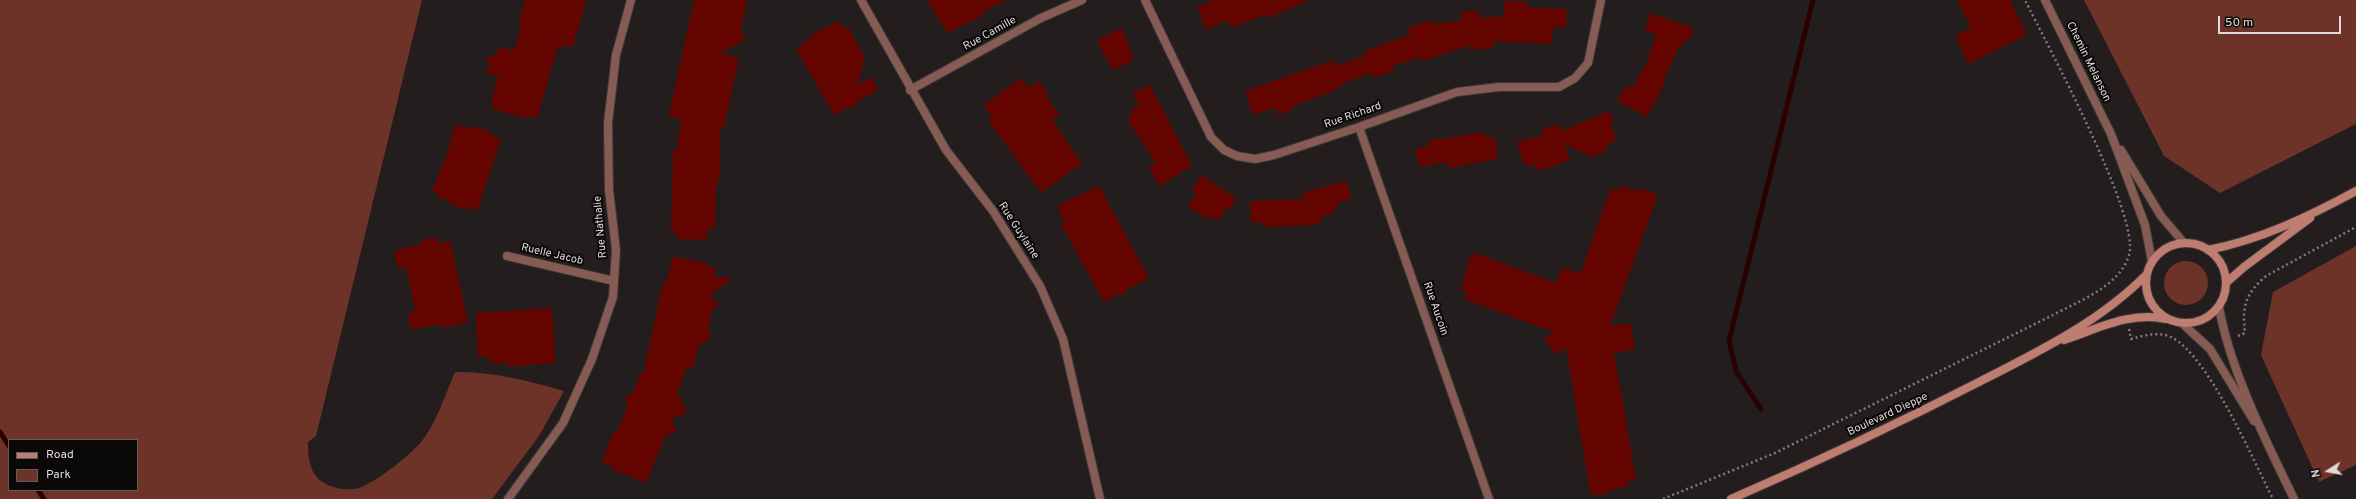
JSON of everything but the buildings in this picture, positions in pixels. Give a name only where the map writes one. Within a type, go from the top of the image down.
[{"type":"main road","points":[[2227,282],[2244,267],[2318,212],[2356,191]]},
{"type":"main road","points":[[2208,250],[2238,242],[2318,212]]},
{"type":"main road","points":[[2052,345],[2126,319],[2152,316],[2183,324],[2203,320],[2219,307],[2225,295],[2227,282],[2221,264],[2208,250],[2196,244],[2184,243],[2166,249],[2152,262],[2147,274],[2147,290],[2152,305],[2170,320]]},
{"type":"main road","points":[[2052,345],[2118,300],[2147,274]]},
{"type":"main road","name":"Boulevard Dieppe","points":[[1731,499],[1931,407],[2052,345]]},
{"type":"street","name":"Rue Nathalie","points":[[508,499],[563,423],[592,359],[613,297],[616,250],[609,190],[608,123],[616,55],[631,0]]},
{"type":"street","name":"Rue Guylaine","points":[[861,0],[910,90],[946,150],[993,211],[1040,286],[1063,339],[1100,499]]},
{"type":"street","name":"Rue Camille","points":[[910,90],[1041,18],[1082,0]]},
{"type":"street","name":"Rue Richard","points":[[1145,0],[1211,137],[1224,150],[1237,156],[1255,159],[1274,155],[1359,127],[1457,92],[1499,88],[1559,86],[1575,78],[1588,63],[1601,0]]},
{"type":"street","name":"Chemin Melanson","points":[[2045,0],[2111,134]]},
{"type":"street","name":"Rue Aucoin","points":[[1359,127],[1489,499]]},
{"type":"street","points":[[2111,134],[2161,216],[2184,243]]},
{"type":"street","points":[[2111,134],[2145,225],[2152,262]]},
{"type":"street","name":"Ruelle Jacob","points":[[507,256],[614,281]]},
{"type":"street","points":[[2219,307],[2226,341],[2266,441],[2294,499]]},
{"type":"street","points":[[2183,324],[2210,349],[2266,441]]},
{"type":"path","points":[[1663,499],[1782,450],[2053,315],[2095,292],[2118,275],[2129,255],[2131,244],[2130,231],[2103,161],[2025,0]]},
{"type":"path","points":[[2245,333],[2243,314],[2247,299],[2254,286],[2266,276],[2356,227]]},
{"type":"path","points":[[2131,339],[2152,334],[2172,338],[2185,347],[2196,361],[2233,418],[2273,499]]},
{"type":"green space","points":[[0,0],[422,0],[316,436],[308,442],[310,464],[315,475],[323,483],[335,488],[359,488],[375,480],[393,468],[422,441],[436,416],[455,372],[483,373],[510,377],[564,391],[539,436],[492,499],[0,499]]},
{"type":"green space","points":[[2084,0],[2356,0],[2356,124],[2220,193],[2164,156]]},
{"type":"green space","points":[[2356,246],[2356,465],[2319,482],[2261,355],[2273,292]]},
{"type":"green space","points":[[2190,261],[2202,267],[2207,275],[2207,291],[2202,299],[2194,304],[2182,305],[2170,299],[2165,291],[2164,279],[2170,267],[2178,262]]},
{"type":"waterway","points":[[1761,409],[1736,371],[1729,341],[1813,0]]},
{"type":"waterway","points":[[0,432],[8,444]]},
{"type":"waterway","points":[[39,491],[44,499]]}]
